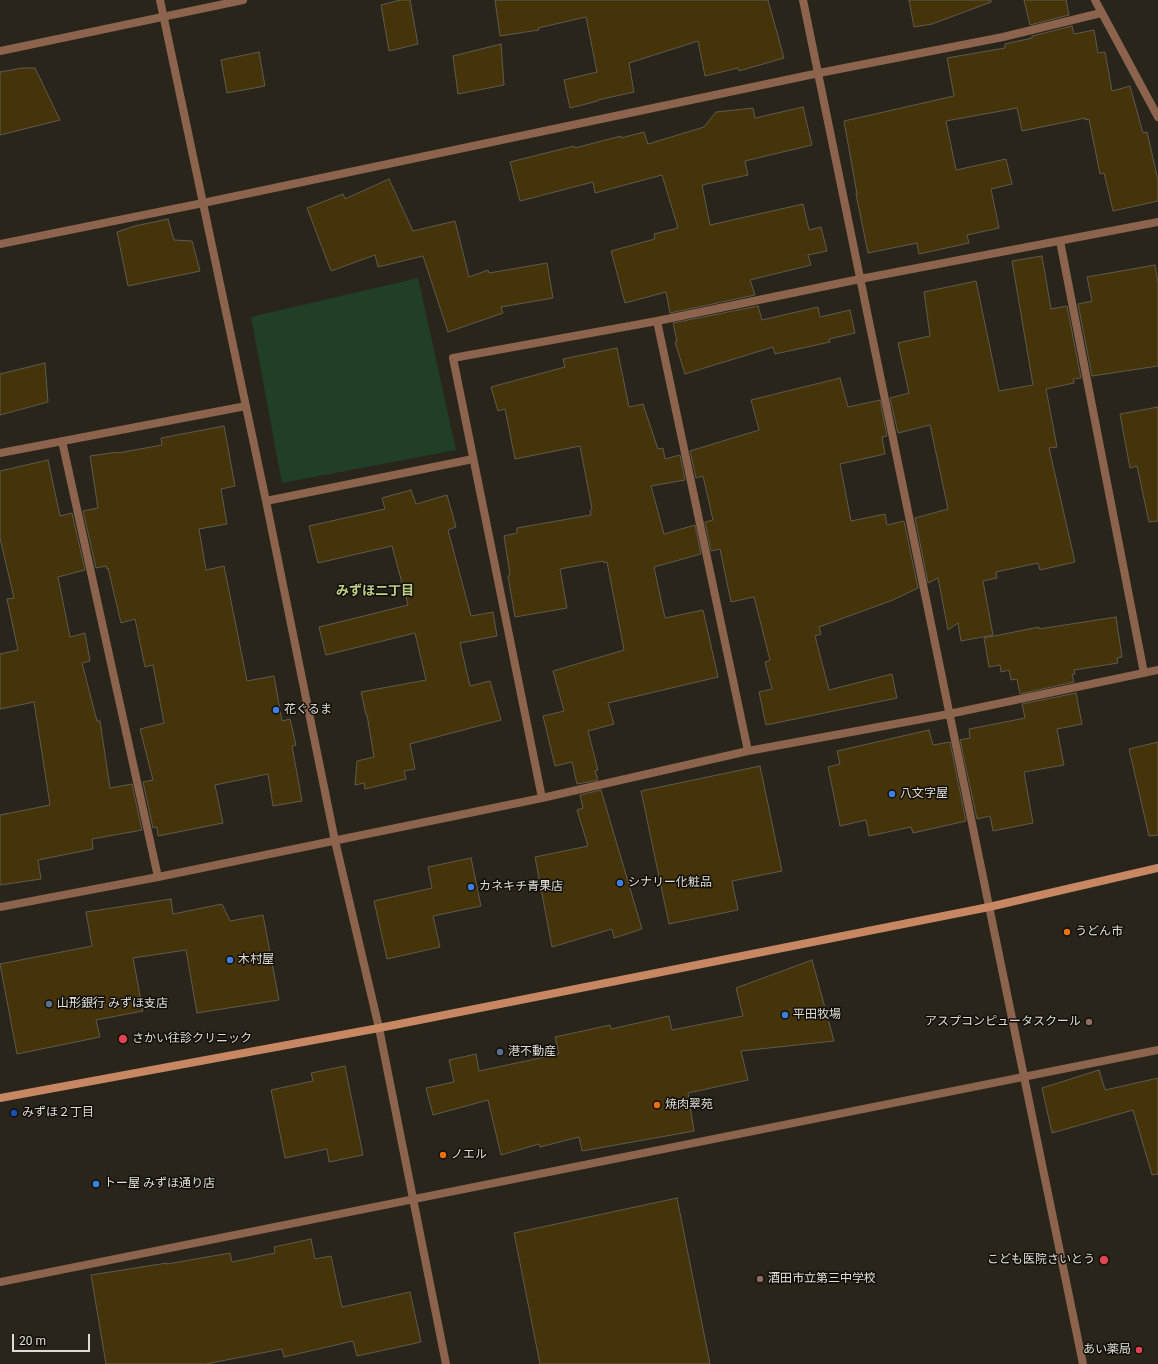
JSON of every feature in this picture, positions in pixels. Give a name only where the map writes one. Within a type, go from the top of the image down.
[{"type":"street","points":[[160,0],[266,501],[335,840],[379,1028],[446,1364]]},
{"type":"street","points":[[0,51],[243,0]]},
{"type":"street","points":[[803,0],[1083,1364]]},
{"type":"street","points":[[1095,0],[1158,117]]},
{"type":"street","points":[[0,244],[203,203],[819,73],[1003,37],[1101,13]]},
{"type":"street","points":[[542,798],[453,358],[657,320],[860,279],[1158,222]]},
{"type":"street","points":[[1060,241],[1144,673]]},
{"type":"street","points":[[657,320],[748,751]]},
{"type":"street","points":[[0,454],[246,406]]},
{"type":"street","points":[[62,441],[158,877]]},
{"type":"street","points":[[266,501],[473,459]]},
{"type":"street","points":[[0,906],[158,877],[542,798],[748,751],[950,714],[1158,670]]},
{"type":"street","points":[[0,1098],[379,1028],[989,907],[1158,868]]},
{"type":"street","points":[[0,1282],[1158,1050]]},
{"type":"green space","points":[[418,278],[456,450],[282,483],[251,317]]},
{"type":"building","points":[[400,0],[410,0],[418,44],[389,51],[381,5]]},
{"type":"building","points":[[495,0],[768,0],[784,58],[739,71],[738,68],[705,76],[698,41],[629,63],[634,92],[570,108],[564,80],[597,72],[586,17],[538,28],[539,30],[500,36]]},
{"type":"building","points":[[909,0],[991,0],[991,2],[932,24],[914,27]]},
{"type":"building","points":[[1024,0],[1066,0],[1069,15],[1030,25]]},
{"type":"building","points":[[1072,26],[1074,34],[1094,30],[1098,53],[1105,52],[1112,91],[1130,86],[1143,133],[1147,132],[1158,180],[1158,201],[1113,211],[1104,173],[1100,174],[1089,119],[1085,120],[1085,118],[1022,131],[1017,108],[946,121],[956,170],[1006,159],[1012,184],[991,189],[999,228],[967,235],[969,243],[919,254],[917,243],[868,253],[856,194],[844,121],[954,96],[947,58],[1005,48],[1005,44],[1032,38],[1032,36]]},
{"type":"building","points":[[501,44],[504,85],[458,94],[453,56]]},
{"type":"building","points":[[259,52],[265,86],[227,93],[221,60]]},
{"type":"building","points":[[22,68],[35,68],[60,120],[0,135],[0,72]]},
{"type":"building","points":[[803,107],[812,145],[745,161],[748,175],[702,185],[710,225],[803,204],[809,230],[821,227],[827,251],[808,255],[811,265],[750,280],[755,295],[670,313],[666,292],[625,303],[611,251],[655,239],[654,234],[678,228],[662,175],[595,193],[593,182],[520,201],[510,162],[574,146],[575,148],[621,136],[621,138],[644,132],[648,144],[704,127],[716,112],[753,108],[755,118]]},
{"type":"building","points":[[389,179],[413,231],[455,221],[469,277],[488,270],[489,273],[547,263],[553,298],[501,307],[503,313],[448,332],[423,256],[378,267],[375,255],[331,271],[307,208],[343,194],[345,199]]},
{"type":"building","points":[[168,219],[174,240],[192,241],[200,271],[128,286],[117,232],[135,226]]},
{"type":"building","points":[[1042,256],[1051,309],[1067,306],[1081,378],[1073,379],[1074,383],[1046,389],[1057,447],[1049,448],[1075,562],[1040,570],[1038,563],[996,572],[997,578],[983,581],[993,635],[961,641],[958,623],[948,630],[938,578],[928,583],[915,518],[948,509],[930,425],[898,433],[890,398],[909,393],[898,343],[930,336],[924,292],[976,281],[999,391],[1033,385],[1012,261]]},
{"type":"building","points":[[1155,265],[1158,283],[1158,366],[1092,376],[1078,304],[1092,301],[1087,277]]},
{"type":"building","points":[[758,306],[762,320],[818,307],[820,317],[850,310],[855,333],[829,339],[830,342],[775,354],[773,347],[685,374],[675,342],[677,341],[673,323]]},
{"type":"building","points":[[617,348],[629,407],[643,404],[658,449],[663,448],[665,459],[680,455],[685,480],[651,486],[664,534],[695,525],[701,554],[654,567],[665,618],[703,610],[718,677],[608,703],[614,724],[588,731],[598,770],[595,771],[598,780],[577,784],[572,762],[555,766],[543,716],[564,711],[553,671],[624,650],[607,562],[604,563],[603,561],[560,569],[567,608],[515,617],[508,576],[510,575],[504,536],[517,533],[517,528],[591,515],[590,510],[592,509],[580,446],[515,459],[505,409],[498,411],[491,387],[565,367],[563,359]]},
{"type":"building","points":[[45,363],[48,402],[0,415],[0,374]]},
{"type":"building","points":[[840,378],[848,407],[880,400],[887,436],[882,437],[885,454],[840,464],[851,521],[885,514],[887,525],[904,521],[918,588],[893,600],[819,627],[821,634],[815,636],[829,690],[892,674],[897,698],[766,725],[759,692],[772,689],[765,662],[770,660],[754,597],[731,602],[720,549],[711,551],[705,522],[713,520],[703,476],[696,478],[690,451],[759,430],[751,400]]},
{"type":"building","points":[[1158,407],[1158,521],[1149,522],[1137,466],[1130,468],[1120,414]]},
{"type":"building","points":[[224,426],[235,486],[221,489],[227,524],[199,529],[206,570],[224,566],[247,681],[274,676],[282,721],[290,719],[296,745],[292,746],[302,801],[273,806],[268,774],[215,785],[223,823],[158,836],[157,827],[153,828],[143,782],[153,780],[140,729],[164,723],[153,665],[145,667],[135,619],[121,623],[108,568],[107,569],[106,566],[96,568],[83,511],[98,508],[90,456],[118,453],[162,445],[161,438]]},
{"type":"building","points":[[48,460],[60,516],[72,513],[85,570],[58,577],[70,637],[85,633],[90,661],[82,663],[97,721],[100,721],[110,788],[132,784],[142,830],[92,839],[93,849],[38,860],[41,879],[0,885],[0,815],[50,805],[34,702],[0,709],[0,654],[18,650],[7,599],[14,598],[0,538],[0,471]]},
{"type":"building","points":[[411,490],[416,504],[447,495],[456,527],[448,530],[471,616],[493,612],[497,636],[460,643],[470,686],[490,681],[501,720],[410,744],[415,769],[404,771],[406,779],[365,789],[364,783],[355,785],[357,761],[374,757],[367,715],[361,692],[426,680],[415,633],[326,655],[319,627],[408,605],[392,546],[318,563],[309,526],[385,509],[382,498]]},
{"type":"building","points":[[1116,617],[1122,657],[1117,658],[1118,663],[1074,670],[1075,674],[1072,674],[1074,682],[1020,694],[1017,679],[1011,680],[1009,670],[1001,672],[1000,665],[989,667],[984,638],[1039,627],[1039,629]]},
{"type":"building","points":[[1076,693],[1082,724],[1057,729],[1064,765],[1024,772],[1033,823],[993,831],[990,816],[977,819],[960,740],[970,738],[969,729],[1025,718],[1022,704]]},
{"type":"building","name":"八文字屋","points":[[929,730],[933,745],[950,742],[966,821],[913,833],[911,827],[869,836],[866,820],[840,826],[828,767],[840,764],[837,751]]},
{"type":"building","points":[[1158,742],[1158,835],[1149,836],[1129,749]]},
{"type":"building","points":[[760,766],[782,871],[732,881],[738,910],[669,924],[641,791]]},
{"type":"building","points":[[601,790],[642,929],[614,938],[612,929],[552,947],[535,857],[588,846],[577,810],[583,808],[580,795]]},
{"type":"building","points":[[471,858],[481,906],[433,916],[440,947],[387,959],[374,901],[432,888],[428,867]]},
{"type":"building","points":[[171,899],[173,914],[222,904],[230,921],[263,915],[279,1000],[197,1013],[186,950],[133,958],[143,1011],[96,1020],[100,1037],[17,1054],[0,964],[92,946],[86,912]]},
{"type":"building","points":[[812,960],[834,1041],[741,1051],[748,1080],[688,1093],[694,1131],[582,1151],[579,1137],[540,1147],[539,1144],[501,1155],[488,1100],[433,1115],[426,1088],[454,1082],[449,1060],[476,1054],[479,1071],[559,1054],[555,1037],[610,1025],[611,1029],[669,1016],[672,1030],[743,1016],[736,988]]},
{"type":"building","points":[[345,1066],[363,1155],[329,1162],[327,1149],[285,1158],[271,1090],[313,1081],[311,1073]]},
{"type":"building","points":[[1099,1070],[1105,1090],[1158,1078],[1158,1174],[1152,1175],[1133,1110],[1052,1133],[1042,1088]]},
{"type":"building","points":[[677,1198],[710,1364],[540,1364],[514,1233]]},
{"type":"building","points":[[311,1239],[315,1259],[331,1256],[342,1307],[410,1292],[421,1342],[357,1356],[353,1341],[284,1357],[282,1349],[206,1364],[106,1364],[91,1275],[230,1253],[232,1262],[275,1253],[274,1247]]},
{"type":"place","name":"花ぐるま","points":[[276,710]]},
{"type":"place","name":"八文字屋","points":[[892,794]]},
{"type":"place","name":"シナリー化粧品","points":[[620,883]]},
{"type":"place","name":"カネキチ青果店","points":[[471,887]]},
{"type":"place","name":"うどん市","points":[[1067,932]]},
{"type":"place","name":"木村屋","points":[[230,960]]},
{"type":"place","name":"山形銀行 みずほ支店","points":[[49,1004]]},
{"type":"place","name":"平田牧場","points":[[785,1015]]},
{"type":"place","name":"アスプコンピュータスクール","points":[[1089,1022]]},
{"type":"place","name":"さかい往診クリニック","points":[[123,1039]]},
{"type":"place","name":"港不動産","points":[[500,1052]]},
{"type":"place","name":"焼肉翠苑","points":[[657,1105]]},
{"type":"place","name":"みずほ２丁目","points":[[14,1113]]},
{"type":"place","name":"ノエル","points":[[443,1155]]},
{"type":"place","name":"トー屋 みずほ通り店","points":[[96,1184]]},
{"type":"place","name":"こども医院さいとう","points":[[1104,1260]]},
{"type":"place","name":"酒田市立第三中学校","points":[[760,1279]]},
{"type":"place","name":"あい薬局","points":[[1139,1350]]},
{"type":"district","name":"みずほ二丁目","points":[[375,592]]}]
